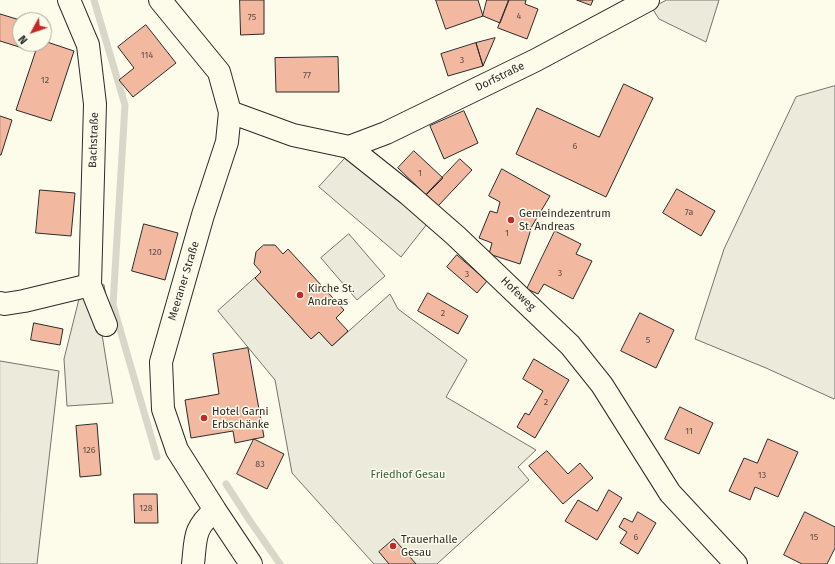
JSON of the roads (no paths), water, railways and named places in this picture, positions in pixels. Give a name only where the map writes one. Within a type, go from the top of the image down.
[{"type":"street","name":"Bachstraße","points":[[69,0],[88,45],[96,104],[90,285],[106,325]]},
{"type":"street","name":"Meeraner Straße","points":[[160,0],[219,72],[230,112],[227,142],[201,222],[161,362],[163,409],[177,450],[251,564]]},
{"type":"street","name":"Dorfstraße","points":[[349,147],[386,133],[536,60],[648,0]]},
{"type":"street","name":"Hofeweg","points":[[230,112],[293,135],[349,147],[408,194],[456,236],[570,345],[602,385],[670,493],[736,564]]},
{"type":"street","points":[[0,303],[5,304],[24,301],[90,285]]},
{"type":"street","points":[[193,564],[197,531],[205,518],[215,510]]},
{"type":"waterway","points":[[94,0],[125,105],[113,305],[157,457]]},
{"type":"waterway","points":[[226,484],[280,564]]},
{"type":"place","name":"Gemeindezentrum St. Andreas","points":[[511,220]]},
{"type":"place","name":"Kirche St. Andreas","points":[[300,295]]},
{"type":"place","name":"Hotel Garni Erbschänke","points":[[204,418]]},
{"type":"place","name":"Trauerhalle Gesau","points":[[393,546]]},
{"type":"park label","name":"Friedhof Gesau","points":[[408,475]]}]
